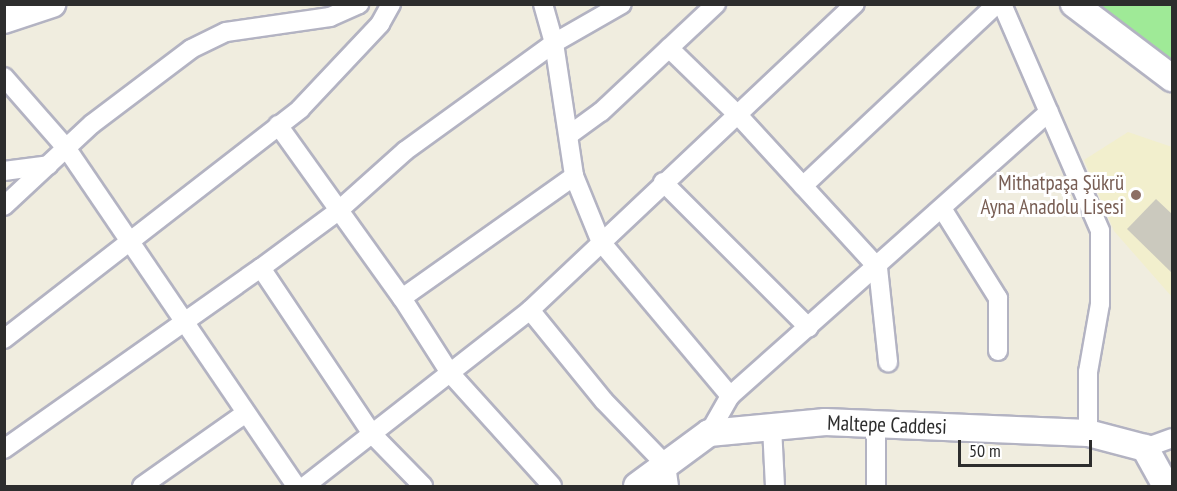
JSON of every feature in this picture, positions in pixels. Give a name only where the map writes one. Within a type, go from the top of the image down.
[{"type":"street","points":[[4,20],[52,4]]},
{"type":"street","points":[[4,206],[92,124],[191,50],[226,32],[330,17],[359,4]]},
{"type":"street","points":[[4,339],[130,243],[278,125],[338,71],[380,24],[391,4]]},
{"type":"street","points":[[543,4],[554,43],[570,135],[574,176],[601,242],[730,396]]},
{"type":"street","points":[[4,449],[261,268],[338,211],[405,151],[554,43],[622,4]]},
{"type":"street","points":[[570,135],[601,112],[716,4]]},
{"type":"street","points":[[305,486],[530,310],[663,182],[738,115],[855,4]]},
{"type":"street","points":[[803,186],[997,4]]},
{"type":"street","points":[[1002,4],[1100,231],[1100,304],[1088,372],[1088,433]]},
{"type":"street","points":[[1074,4],[1173,78]]},
{"type":"street","points":[[669,48],[738,115],[878,268],[888,362]]},
{"type":"street","points":[[4,77],[67,149],[296,486]]},
{"type":"street","points":[[637,486],[667,476],[709,433],[730,396],[878,268],[1049,112]]},
{"type":"street","points":[[278,125],[402,298],[450,373],[552,486]]},
{"type":"street","points":[[4,171],[49,165]]},
{"type":"street","points":[[402,298],[574,176]]},
{"type":"street","points":[[663,182],[809,328]]},
{"type":"street","points":[[943,210],[998,298],[998,351]]},
{"type":"street","points":[[261,268],[372,434],[423,486]]},
{"type":"street","points":[[530,310],[667,476]]},
{"type":"street","points":[[142,486],[246,413]]},
{"type":"street","name":"Maltepe Caddesi","points":[[709,433],[825,422],[1088,433],[1145,448]]},
{"type":"street","points":[[876,424],[876,486]]},
{"type":"street","points":[[772,427],[775,486]]},
{"type":"street","points":[[1166,486],[1145,448],[1173,438]]},
{"type":"shaded area","name":"Mithatpaşa Şükrü Ayna Anadolu Lisesi","points":[[1128,132],[1172,147],[1172,297],[1114,231],[1084,160]]},
{"type":"green space","points":[[1084,5],[1172,5],[1172,61],[1151,50]]},
{"type":"building","points":[[1156,199],[1173,215],[1173,274],[1127,229]]},
{"type":"place","name":"Mithatpaşa Şükrü Ayna Anadolu Lisesi","points":[[1136,195]]}]
